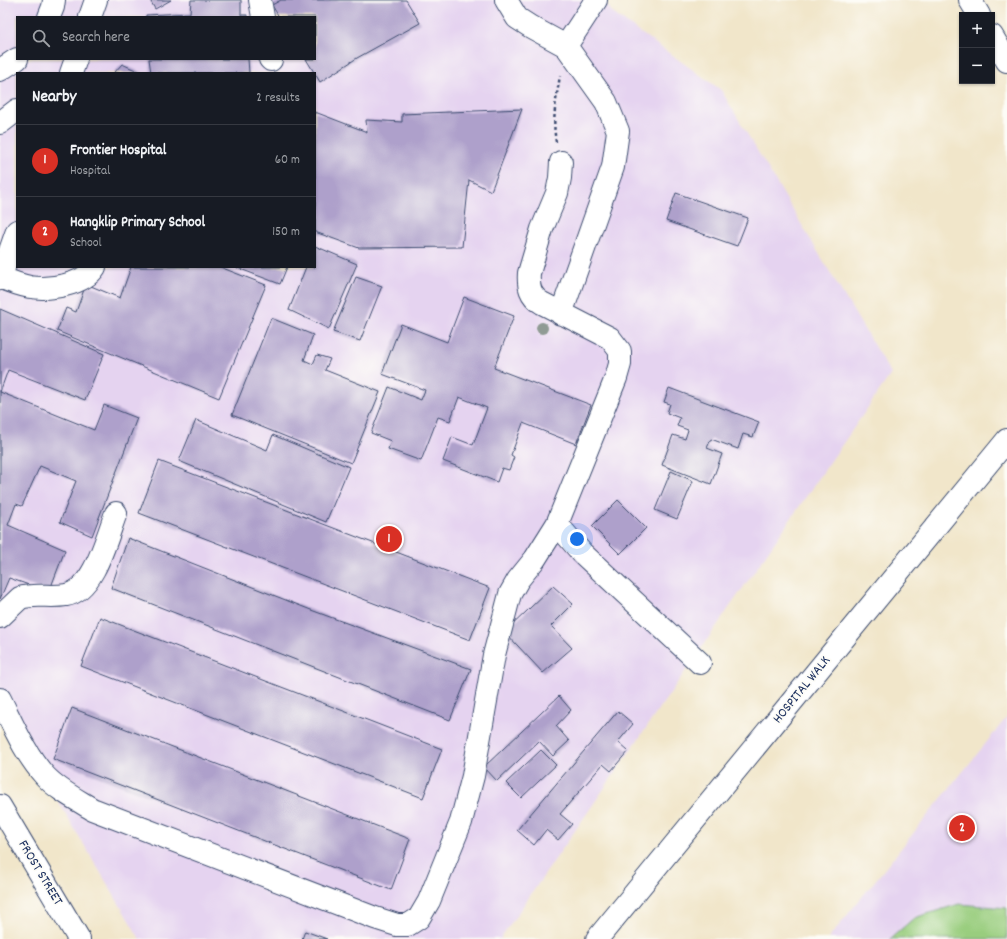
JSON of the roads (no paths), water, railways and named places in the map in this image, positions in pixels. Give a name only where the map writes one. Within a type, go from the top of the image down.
[{"type":"street","points":[[49,16],[54,0]]},
{"type":"street","points":[[90,16],[96,0]]},
{"type":"street","points":[[260,0],[263,16]]},
{"type":"street","points":[[506,0],[517,18],[531,28],[566,46],[606,102],[618,131],[617,147],[613,167],[561,314]]},
{"type":"street","points":[[566,46],[596,0]]},
{"type":"street","points":[[970,0],[977,12]]},
{"type":"street","points":[[995,41],[1007,61]]},
{"type":"street","points":[[0,70],[16,60]]},
{"type":"street","points":[[71,72],[76,60]]},
{"type":"street","points":[[0,123],[16,111]]},
{"type":"street","points":[[0,699],[29,754],[45,776],[66,794],[92,809],[375,918],[397,925],[408,925],[419,918],[429,901],[461,822],[473,776],[494,655],[510,594],[518,580],[535,559],[557,524],[616,378],[620,364],[620,351],[610,338],[542,304],[533,297],[528,280],[542,229],[556,193],[560,178],[561,162]]},
{"type":"street","points":[[16,234],[0,278],[30,287],[58,287],[78,281],[94,268]]},
{"type":"street","name":"HOSPITAL WALK","points":[[596,939],[1007,440]]},
{"type":"street","points":[[0,618],[20,598],[36,595],[68,595],[78,591],[92,575],[116,513]]},
{"type":"street","points":[[557,524],[582,553],[700,663]]},
{"type":"street","name":"FROST STREET","points":[[0,806],[79,939]]},
{"type":"place","name":"Frontier Hospital","points":[[389,539]]},
{"type":"place","name":"Hangklip Primary School","points":[[962,828]]}]
